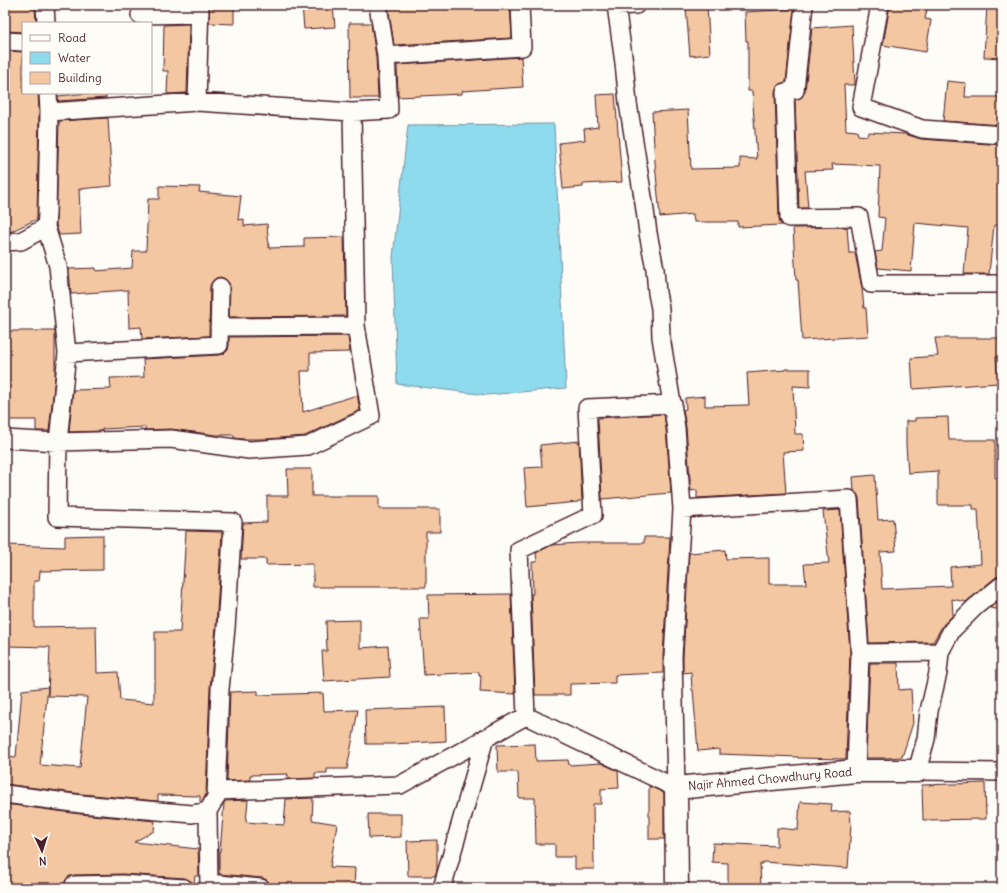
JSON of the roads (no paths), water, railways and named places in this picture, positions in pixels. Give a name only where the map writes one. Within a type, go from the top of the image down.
[{"type":"street","points":[[45,5],[46,22]]},
{"type":"street","points":[[49,112],[141,99],[352,112],[389,110],[386,56],[378,5]]},
{"type":"street","points":[[386,56],[522,48],[520,5]]},
{"type":"street","points":[[526,716],[676,788],[673,657],[682,509],[673,404],[662,337],[655,268],[648,234],[628,103],[616,6],[636,5]]},
{"type":"street","points":[[804,5],[795,90],[785,92],[789,218],[859,217],[871,284],[1002,284]]},
{"type":"street","points":[[880,5],[861,107],[922,129],[1002,134]]},
{"type":"street","points":[[140,14],[200,9],[197,102]]},
{"type":"street","points":[[5,41],[22,42]]},
{"type":"street","points":[[48,94],[48,206],[46,227],[58,266],[67,353],[58,442],[57,517],[233,522],[220,690],[216,796],[208,811],[209,886],[261,888]]},
{"type":"street","points":[[5,439],[58,442],[171,439],[249,450],[308,446],[371,416],[356,326],[352,112]]},
{"type":"street","points":[[5,242],[21,241],[46,227]]},
{"type":"street","points":[[67,353],[219,346],[220,287]]},
{"type":"street","points":[[219,328],[356,326]]},
{"type":"street","points":[[526,716],[519,550],[593,516],[587,408],[673,404]]},
{"type":"street","points":[[682,509],[849,499],[860,653],[856,771]]},
{"type":"street","points":[[1002,585],[975,607],[952,630],[940,652],[938,673],[929,711],[926,739],[916,771],[1002,772]]},
{"type":"street","points":[[860,653],[940,652]]},
{"type":"street","points":[[216,791],[400,785],[526,716]]},
{"type":"street","points":[[442,888],[485,738]]},
{"type":"street","name":"Najir Ahmed Chowdhury Road","points":[[677,888],[676,788],[856,771],[916,771]]},
{"type":"street","points":[[5,794],[81,804],[192,814],[208,811]]},
{"type":"street","points":[[74,888],[74,885],[122,884],[184,888]]},
{"type":"water","points":[[554,124],[566,388],[487,395],[397,384],[393,257],[408,125]]}]
